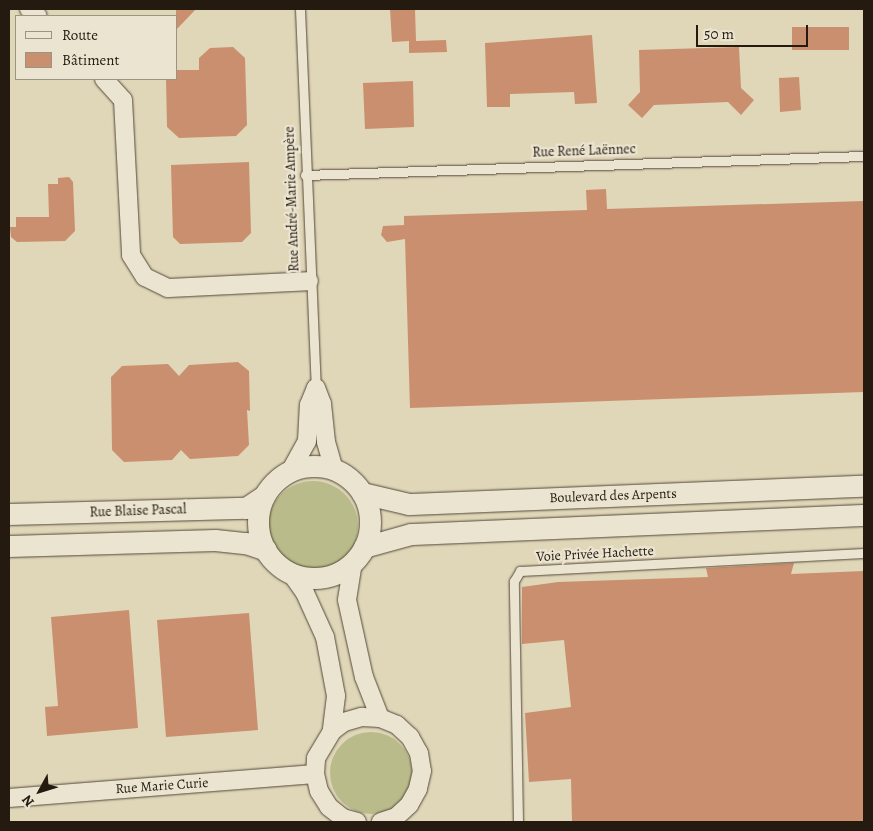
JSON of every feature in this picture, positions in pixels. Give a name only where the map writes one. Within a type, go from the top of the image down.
[{"type":"street","points":[[105,80],[123,100],[131,255],[145,277],[168,288],[309,281]]},
{"type":"street","points":[[316,388],[322,404],[326,442],[334,470]]},
{"type":"street","points":[[291,470],[307,441],[309,405],[316,388]]},
{"type":"street","points":[[380,718],[364,677],[347,600],[358,555],[370,517],[362,494],[351,479],[334,470],[307,466],[291,470],[279,477],[264,496],[258,516],[259,535],[274,562],[291,573],[317,578],[334,574],[358,555],[412,534],[864,515]]},
{"type":"street","name":"Boulevard des Arpents","points":[[362,494],[409,504],[864,486]]},
{"type":"street","name":"Rue Blaise Pascal","points":[[9,514],[246,508],[264,496]]},
{"type":"street","points":[[9,546],[215,540],[246,543],[266,550]]},
{"type":"street","points":[[291,573],[305,593],[325,637],[336,696],[332,731]]},
{"type":"street","points":[[357,822],[343,818],[329,807],[319,792],[315,774],[319,751],[332,731],[344,722],[362,717],[380,718],[397,725],[410,738],[419,753],[422,771],[418,789],[409,805],[396,817],[380,822]]},
{"type":"street","name":"Rue Marie Curie","points":[[9,798],[315,774]]},
{"type":"lane","name":"Rue André-Marie Ampère","points":[[300,9],[309,281],[316,388]]},
{"type":"lane","name":"Rue René Laënnec","points":[[305,175],[864,156]]},
{"type":"lane","name":"Voie Privée Hachette","points":[[518,822],[514,581],[520,571],[864,553]]},
{"type":"green space","points":[[313,481],[330,485],[345,494],[354,509],[358,526],[354,543],[345,558],[330,567],[313,571],[296,567],[281,558],[272,543],[268,526],[272,509],[281,494],[296,485]]},
{"type":"green space","points":[[371,732],[387,735],[400,744],[409,757],[412,773],[409,789],[400,802],[387,811],[371,814],[355,811],[342,802],[333,789],[330,773],[333,757],[342,744],[355,735]]},
{"type":"building","points":[[176,9],[196,9],[178,28],[178,15],[176,15]]},
{"type":"building","points":[[390,9],[415,9],[416,41],[446,40],[447,52],[409,53],[409,41],[392,42]]},
{"type":"building","points":[[792,27],[849,27],[849,50],[792,50]]},
{"type":"building","points":[[592,35],[597,103],[575,104],[574,92],[510,94],[510,107],[487,107],[485,43]]},
{"type":"building","points":[[233,47],[245,58],[247,125],[236,136],[179,138],[167,127],[166,80],[178,80],[178,70],[199,70],[199,58],[210,48]]},
{"type":"building","points":[[739,47],[741,88],[754,100],[741,115],[728,102],[654,105],[642,118],[628,105],[640,92],[639,50]]},
{"type":"building","points":[[799,77],[801,110],[780,112],[779,78]]},
{"type":"building","points":[[413,81],[414,127],[365,129],[363,83]]},
{"type":"building","points":[[249,162],[251,233],[242,242],[180,244],[173,237],[171,165]]},
{"type":"building","points":[[69,177],[73,182],[75,231],[65,241],[17,242],[11,237],[10,227],[16,227],[16,217],[49,217],[48,184],[58,184],[58,178]]},
{"type":"building","points":[[606,189],[607,209],[864,201],[864,392],[410,408],[405,239],[387,242],[381,235],[383,226],[404,225],[404,216],[587,210],[586,190]]},
{"type":"building","points":[[238,362],[249,371],[250,411],[247,410],[249,445],[238,456],[190,459],[181,450],[172,460],[124,462],[112,450],[111,377],[122,366],[168,364],[179,376],[189,365]]},
{"type":"building","points":[[794,563],[791,574],[864,571],[864,822],[572,822],[571,779],[529,782],[525,713],[571,707],[564,640],[522,644],[522,587],[558,582],[708,577],[706,568]]},
{"type":"building","points":[[129,610],[138,728],[47,736],[45,707],[58,706],[51,617]]},
{"type":"building","points":[[249,613],[258,730],[166,737],[157,620]]}]
